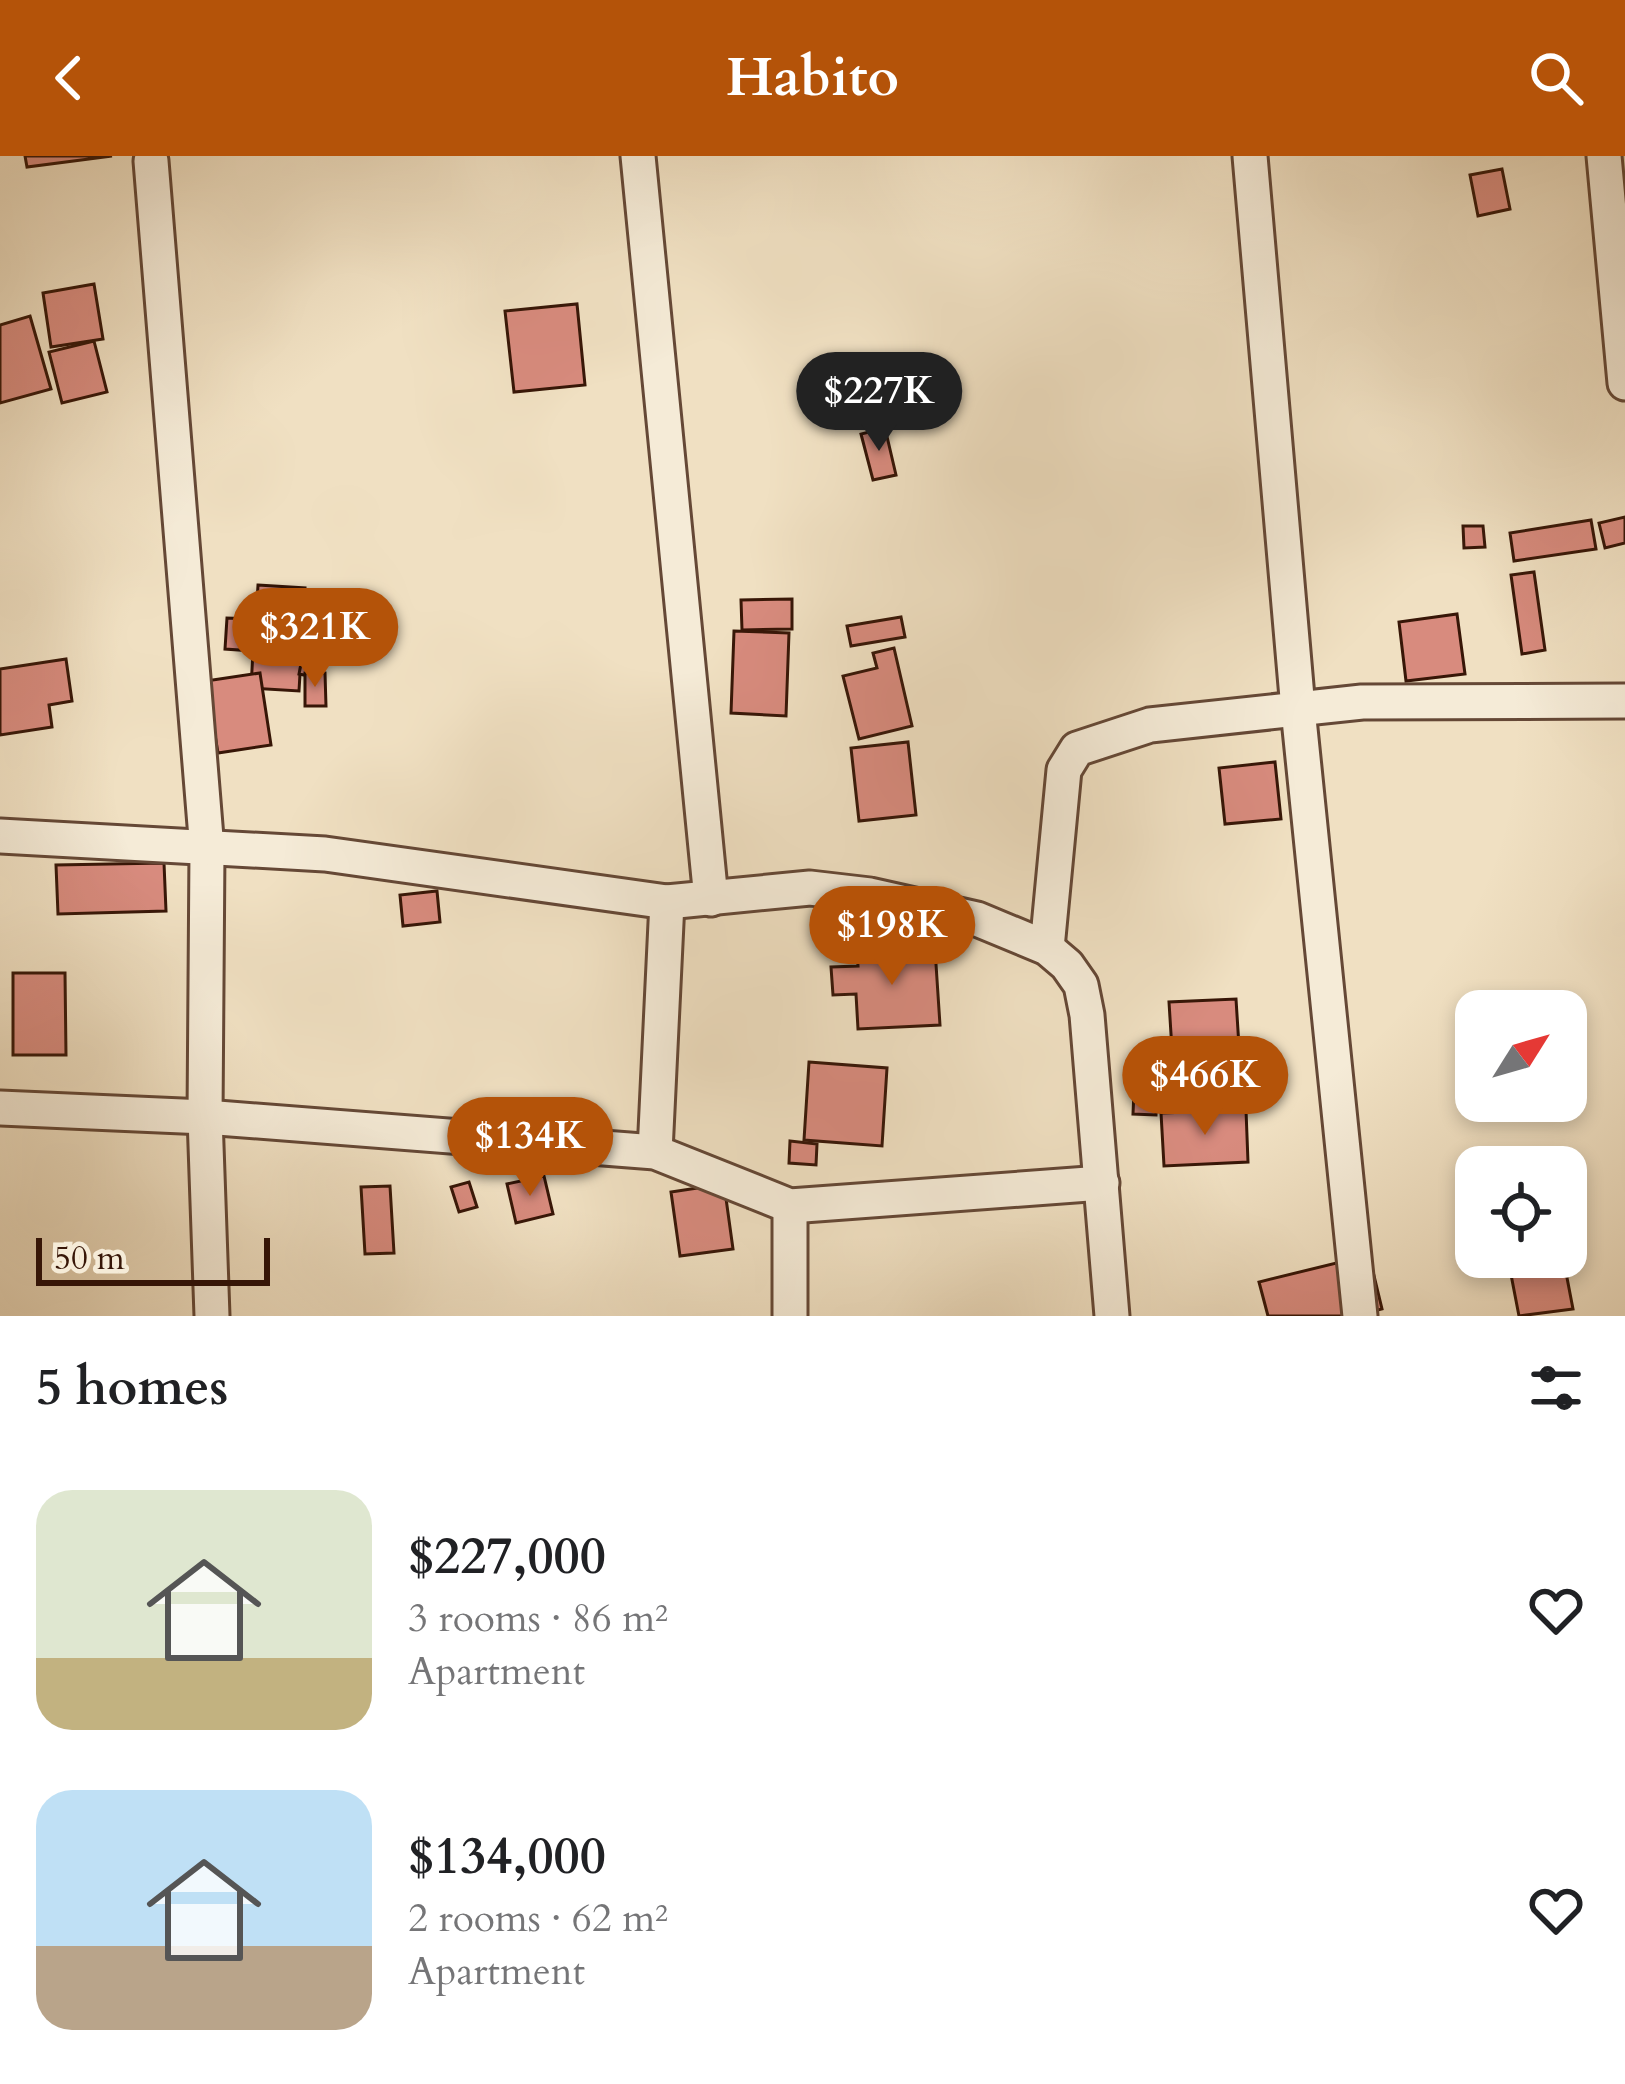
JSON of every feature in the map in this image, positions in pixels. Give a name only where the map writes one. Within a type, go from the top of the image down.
[{"type":"street","points":[[638,156],[711,899]]},
{"type":"street","points":[[1250,156],[1298,709],[1360,1316]]},
{"type":"street","points":[[1604,156],[1625,383]]},
{"type":"street","points":[[151,161],[207,850],[206,1117],[212,1316]]},
{"type":"street","points":[[1046,948],[1064,770],[1077,748],[1150,725],[1362,702],[1625,701]]},
{"type":"street","points":[[0,836],[325,854],[667,902],[810,888],[977,919],[1046,948],[1081,985],[1087,1015],[1112,1316]]},
{"type":"street","points":[[655,1152],[667,902]]},
{"type":"street","points":[[0,1108],[206,1117],[655,1152],[790,1206],[1102,1183]]},
{"type":"street","points":[[790,1206],[790,1316]]},
{"type":"building","points":[[25,156],[112,156],[27,167]]},
{"type":"building","points":[[1502,169],[1510,209],[1478,216],[1470,175]]},
{"type":"building","points":[[94,284],[103,339],[51,347],[43,293]]},
{"type":"building","points":[[577,304],[585,385],[514,392],[505,311]]},
{"type":"building","points":[[30,316],[51,389],[0,403],[0,325]]},
{"type":"building","points":[[94,341],[107,392],[62,403],[49,352]]},
{"type":"building","points":[[885,428],[896,475],[873,480],[861,434]]},
{"type":"building","points":[[1625,517],[1625,543],[1605,548],[1599,523]]},
{"type":"building","points":[[1591,520],[1596,549],[1514,561],[1510,533]]},
{"type":"building","points":[[1463,526],[1483,526],[1485,547],[1464,548]]},
{"type":"building","points":[[1534,572],[1545,650],[1522,654],[1511,575]]},
{"type":"building","points":[[258,585],[305,588],[299,691],[251,688],[253,651],[225,649],[227,618],[256,619]]},
{"type":"building","points":[[792,599],[792,629],[742,630],[741,600]]},
{"type":"building","points":[[1457,614],[1465,674],[1406,681],[1399,622]]},
{"type":"building","points":[[901,617],[905,637],[851,646],[847,626]]},
{"type":"building","points":[[734,631],[789,633],[786,716],[731,713]]},
{"type":"building","points":[[305,645],[325,649],[319,678],[299,674]]},
{"type":"building","points":[[894,648],[912,726],[859,739],[843,676],[877,668],[873,653]]},
{"type":"building","points":[[66,659],[72,701],[49,705],[52,727],[0,735],[0,669]]},
{"type":"building","points":[[260,673],[271,745],[218,753],[206,681]]},
{"type":"building","points":[[305,673],[325,673],[326,706],[305,706]]},
{"type":"building","points":[[908,742],[916,815],[859,821],[851,748]]},
{"type":"building","points":[[1275,762],[1281,819],[1225,824],[1219,768]]},
{"type":"building","points":[[164,863],[166,911],[58,914],[56,865]]},
{"type":"building","points":[[437,891],[440,922],[403,926],[400,895]]},
{"type":"building","points":[[935,949],[940,1025],[858,1029],[856,994],[833,995],[831,967],[858,966],[857,952]]},
{"type":"building","points":[[13,973],[65,973],[66,1055],[13,1055]]},
{"type":"building","points":[[1236,999],[1242,1094],[1175,1098],[1169,1002]]},
{"type":"building","points":[[809,1062],[887,1068],[882,1146],[804,1140]]},
{"type":"building","points":[[1134,1091],[1157,1092],[1156,1115],[1133,1114]]},
{"type":"building","points":[[1246,1110],[1248,1162],[1164,1166],[1161,1113]]},
{"type":"building","points":[[790,1141],[817,1144],[816,1165],[789,1163]]},
{"type":"building","points":[[544,1176],[553,1214],[516,1223],[507,1184]]},
{"type":"building","points":[[469,1182],[477,1207],[459,1212],[451,1187]]},
{"type":"building","points":[[724,1184],[733,1249],[680,1256],[671,1192]]},
{"type":"building","points":[[390,1186],[394,1253],[365,1254],[361,1187]]},
{"type":"building","points":[[1369,1255],[1382,1309],[1354,1316],[1268,1316],[1259,1282]]},
{"type":"building","points":[[1512,1278],[1567,1278],[1573,1309],[1519,1316]]}]
